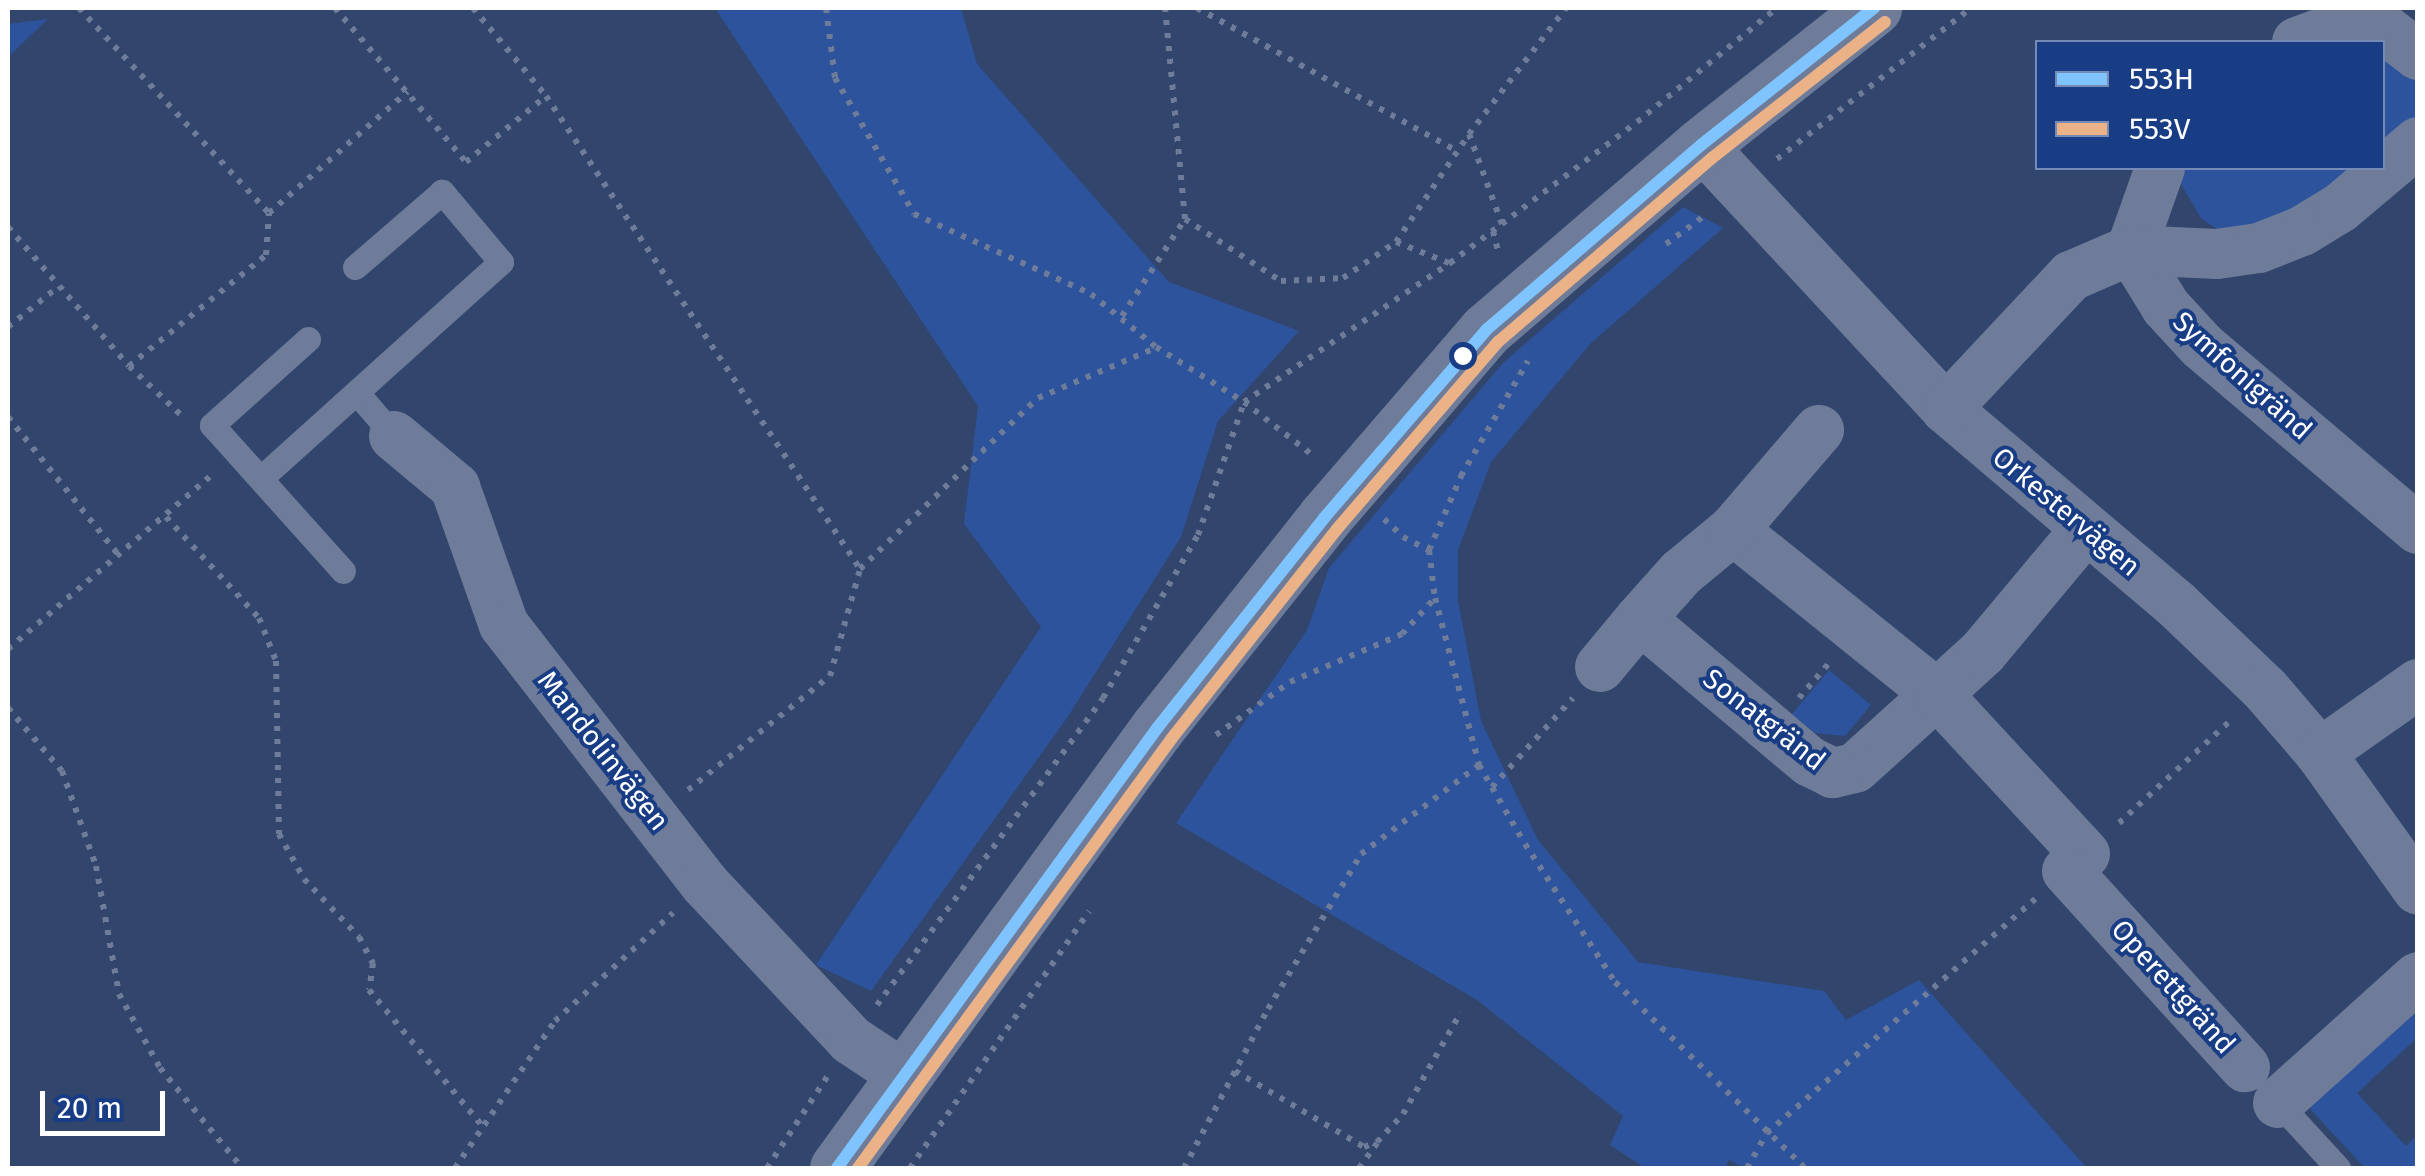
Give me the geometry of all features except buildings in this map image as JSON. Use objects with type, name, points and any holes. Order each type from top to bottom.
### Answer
[{"type":"street","points":[[837,1168],[902,1074],[1342,481],[1486,330],[1701,145],[1874,8]]},
{"type":"street","points":[[2302,40],[2368,12],[2418,55]]},
{"type":"street","points":[[2385,170],[2418,142]]},
{"type":"street","name":"Orkestervägen","points":[[1701,145],[1946,409],[2177,605],[2266,689],[2320,753],[2418,890]]},
{"type":"street","points":[[2131,250],[2159,170]]},
{"type":"street","points":[[1946,409],[2071,276],[2131,250],[2217,254],[2259,248],[2302,231],[2340,208],[2385,170]]},
{"type":"street","name":"Symfonigränd","points":[[2131,250],[2166,306],[2202,346],[2418,529]]},
{"type":"street","points":[[1600,667],[1681,573],[1733,530],[1819,430]]},
{"type":"street","name":"Mandolinvägen","points":[[394,436],[455,487],[504,625],[705,884],[852,1040],[902,1074]]},
{"type":"street","points":[[1733,530],[1937,694],[2076,862]]},
{"type":"street","name":"Sonatgränd","points":[[1640,619],[1772,732],[1810,762],[1834,773],[1855,768],[1982,652],[2085,530]]},
{"type":"street","points":[[2320,753],[2418,684]]},
{"type":"street","name":"Operettgränd","points":[[2076,862],[2246,1067]]},
{"type":"street","points":[[2278,1103],[2418,977]]},
{"type":"lane","points":[[261,478],[501,262],[442,192],[355,267]]},
{"type":"lane","points":[[308,339],[212,425],[344,571]]},
{"type":"lane","name":"Mandolinvägen","points":[[358,393],[394,436]]},
{"type":"lane","name":"Operettgränd","points":[[2246,1067],[2338,1168]]},
{"type":"path","points":[[78,8],[269,213]]},
{"type":"path","points":[[335,8],[466,162]]},
{"type":"path","points":[[473,8],[546,96],[860,568]]},
{"type":"path","points":[[826,8],[835,78],[914,214],[1092,294],[1156,348],[1244,402],[1342,481]]},
{"type":"path","points":[[1122,316],[1185,219],[1165,8]]},
{"type":"path","points":[[1196,8],[1457,151]]},
{"type":"path","points":[[1185,219],[1281,281],[1343,278],[1396,242],[1469,134],[1566,8]]},
{"type":"path","points":[[767,1168],[852,1040],[1103,698],[1198,535],[1244,402],[1450,263],[1776,8]]},
{"type":"path","points":[[1650,256],[1971,8]]},
{"type":"path","points":[[129,366],[266,255],[269,213],[407,92]]},
{"type":"path","points":[[442,192],[466,162],[546,96]]},
{"type":"path","points":[[1469,134],[1502,224]]},
{"type":"path","points":[[8,227],[129,366],[185,418],[212,425]]},
{"type":"path","points":[[1493,230],[1499,256]]},
{"type":"path","points":[[1396,242],[1450,263]]},
{"type":"path","points":[[8,327],[58,286]]},
{"type":"path","points":[[656,816],[830,676],[860,568],[1038,398],[1156,348]]},
{"type":"path","points":[[1533,353],[1461,476],[1429,550],[1435,598],[1478,766],[1616,982],[1805,1168]]},
{"type":"path","points":[[8,417],[117,553]]},
{"type":"path","points":[[8,649],[238,452]]},
{"type":"path","points":[[1378,514],[1404,537],[1429,550]]},
{"type":"path","points":[[166,516],[259,618],[276,661],[279,834],[304,879],[359,936],[373,963],[369,990],[484,1128]]},
{"type":"path","points":[[1207,742],[1290,682],[1402,634],[1435,598]]},
{"type":"path","points":[[1772,732],[1856,630]]},
{"type":"path","points":[[1492,787],[1600,667]]},
{"type":"path","points":[[1748,1168],[1767,1133],[2266,689]]},
{"type":"path","points":[[8,708],[62,770],[96,866],[118,994],[160,1068],[242,1168]]},
{"type":"path","points":[[1184,1168],[1235,1071],[1362,854],[1478,766]]},
{"type":"path","points":[[455,1168],[555,1021],[705,884]]},
{"type":"path","points":[[910,1168],[1097,900]]},
{"type":"path","points":[[1359,1168],[1402,1114],[1461,1012]]},
{"type":"path","points":[[1235,1071],[1364,1147],[1377,1142]]},
{"type":"shaded area","points":[[715,8],[961,8],[977,64],[1169,282],[1299,331],[1218,421],[1181,537],[1067,718],[871,991],[816,965],[1041,627],[964,524],[978,406]]},
{"type":"shaded area","points":[[48,19],[8,57],[8,24]]},
{"type":"shaded area","points":[[2385,46],[2393,48],[2418,79],[2417,123],[2385,150]]},
{"type":"shaded area","points":[[2177,170],[2362,170],[2334,193],[2225,235],[2201,218],[2178,179]]},
{"type":"shaded area","points":[[1683,207],[1723,228],[1591,343],[1491,462],[1458,550],[1458,601],[1481,721],[1538,840],[1638,962],[1824,991],[1846,1020],[1919,980],[2087,1168],[1744,1168],[1729,1160],[1725,1168],[1645,1168],[1610,1145],[1623,1116],[1477,1000],[1176,823],[1307,630],[1329,568],[1503,363]]},
{"type":"shaded area","points":[[1829,670],[1871,705],[1845,736],[1815,733],[1792,714]]},
{"type":"shaded area","points":[[2417,990],[2417,1038],[2357,1093],[2406,1146],[2417,1136],[2417,1168],[2365,1168],[2311,1110],[2311,1087]]},
{"type":"transit line","name":"553H","points":[[837,1168],[1158,727],[1324,518],[1486,330],[1701,145],[1874,8]]},
{"type":"transit line","name":"553V","points":[[858,1168],[1172,738],[1337,529],[1498,342],[1712,158],[1885,22]]}]
